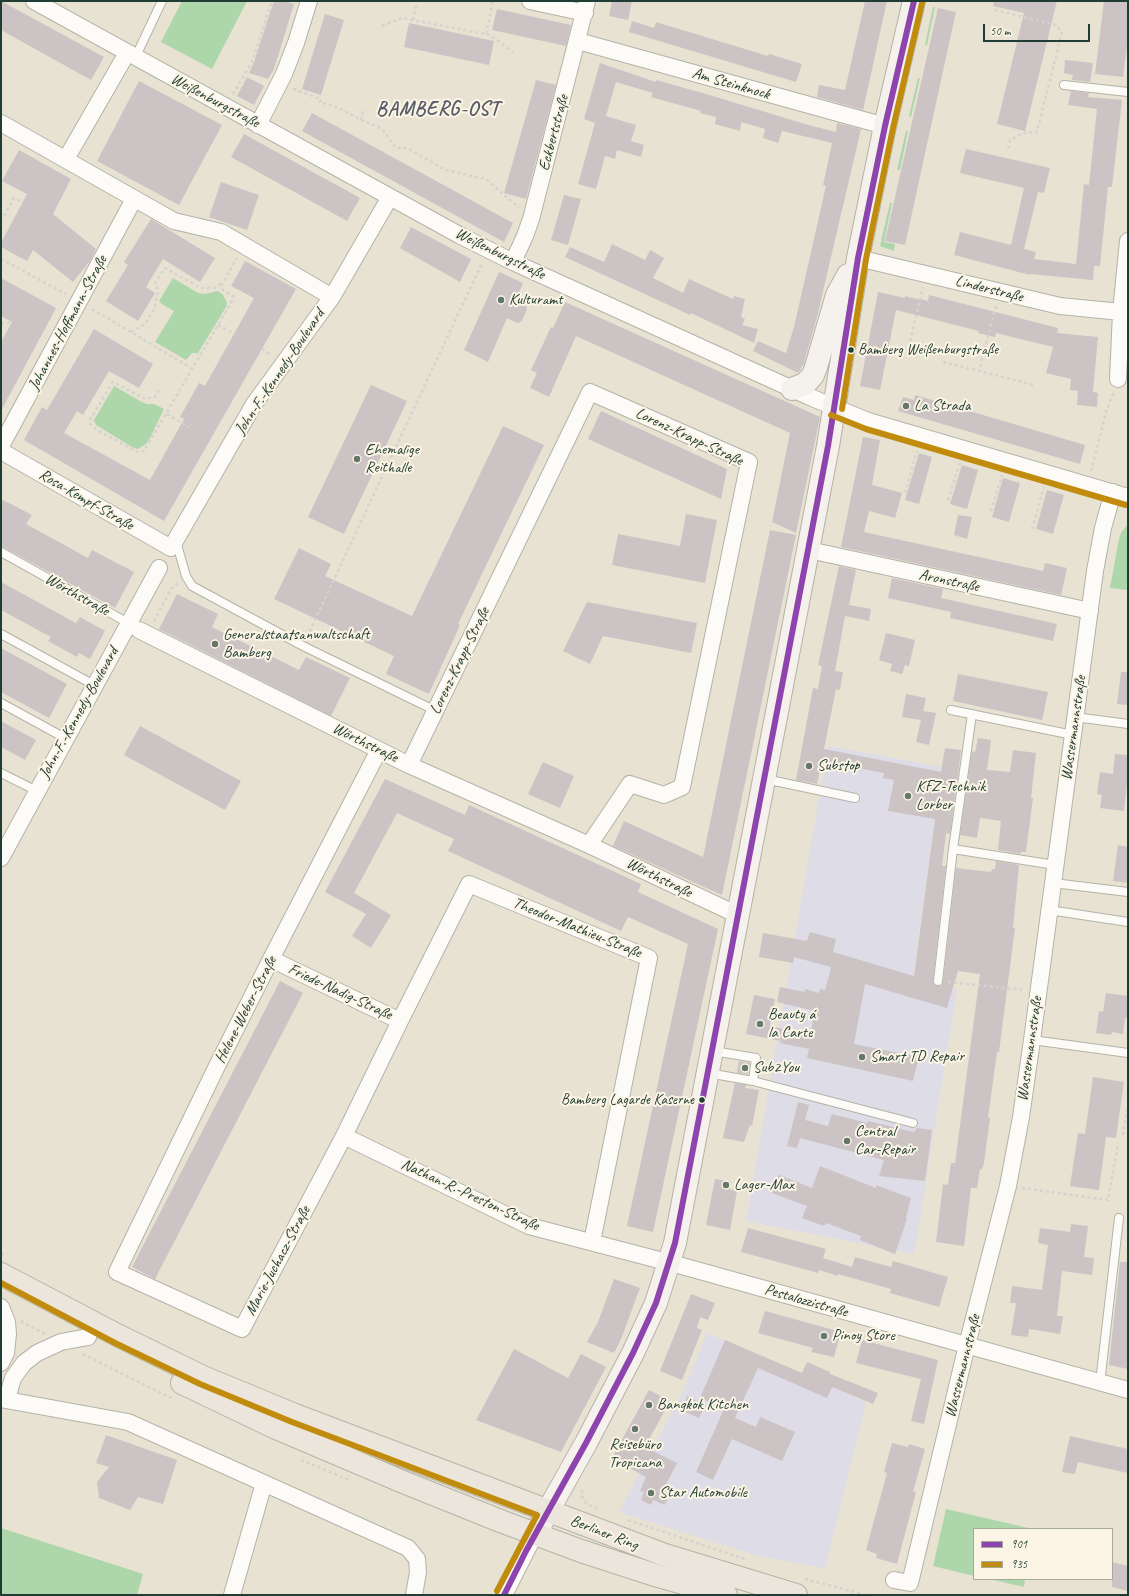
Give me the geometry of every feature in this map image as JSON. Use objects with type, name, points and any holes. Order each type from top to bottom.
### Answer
[{"type":"main road","name":"Berliner Ring","points":[[4,1266],[118,1336],[203,1377],[294,1415],[665,1556],[797,1586]]},
{"type":"main road","name":"Berliner Ring","points":[[1,1290],[88,1337],[276,1428],[403,1482],[580,1551],[658,1576],[726,1595]]},
{"type":"street","name":"Weißenburgstraße","points":[[34,1],[488,250],[792,389],[834,408],[868,421],[1128,496]]},
{"type":"street","points":[[258,125],[279,85],[296,43],[309,1]]},
{"type":"street","points":[[530,1],[586,7]]},
{"type":"street","points":[[504,1595],[535,1534],[586,1443],[633,1353],[656,1303],[675,1243],[808,550],[834,408],[858,258],[885,126],[914,1]]},
{"type":"street","name":"Eckbertstraße","points":[[513,262],[526,236],[531,219],[586,7]]},
{"type":"street","name":"Am Steinknock","points":[[578,41],[885,126]]},
{"type":"street","points":[[66,159],[131,55]]},
{"type":"street","points":[[1,123],[174,221],[221,232],[332,297]]},
{"type":"street","name":"John-F.-Kennedy-Boulevard","points":[[173,544],[254,404],[332,297],[390,197]]},
{"type":"street","name":"Johannes-Hoffmann-Straße","points":[[1,446],[134,199]]},
{"type":"street","points":[[1123,380],[1121,312],[1125,293],[1128,250]]},
{"type":"street","points":[[792,389],[805,384],[813,375],[837,295],[858,258]]},
{"type":"street","name":"Linderstraße","points":[[858,258],[1060,306],[1121,312]]},
{"type":"street","name":"Lorenz-Krapp-Straße","points":[[409,765],[590,392],[749,462],[682,787],[664,795],[630,784],[590,845]]},
{"type":"street","name":"Rosa-Kempf-Straße","points":[[1,451],[173,544]]},
{"type":"street","name":"Wassermannstraße","points":[[894,1580],[910,1583],[967,1345],[1008,1186],[1021,1117],[1032,1040],[1052,883],[1090,612],[1103,528],[1113,492]]},
{"type":"street","name":"Aronstraße","points":[[808,550],[1090,612]]},
{"type":"street","name":"John-F.-Kennedy-Boulevard","points":[[1,858],[5,841],[37,791],[94,685],[138,629],[159,568]]},
{"type":"street","name":"Wörthstraße","points":[[138,629],[409,765],[590,845],[738,915]]},
{"type":"street","name":"Helene-Weber-Straße","points":[[117,1272],[217,1066],[378,750]]},
{"type":"street","name":"Theodor-Mathieu-Straße","points":[[400,1021],[469,884],[648,958],[592,1242]]},
{"type":"street","name":"Friede-Nadig-Straße","points":[[271,959],[400,1021],[344,1136]]},
{"type":"street","name":"Marie-Juchacz-Straße","points":[[117,1272],[242,1329],[344,1136]]},
{"type":"street","name":"Nathan-R.-Preston-Straße","points":[[344,1136],[529,1226],[669,1263]]},
{"type":"street","name":"Pestalozzistraße","points":[[669,1263],[1128,1390]]},
{"type":"street","points":[[1,1307],[7,1322],[8,1334],[6,1353],[1,1363]]},
{"type":"street","points":[[88,1337],[61,1342],[37,1353],[24,1363],[13,1378],[4,1399],[128,1422],[408,1548],[417,1559],[418,1572],[414,1595]]},
{"type":"street","points":[[232,1595],[264,1483]]},
{"type":"lane","points":[[131,55],[162,1]]},
{"type":"lane","points":[[1064,84],[1128,92]]},
{"type":"lane","points":[[173,544],[186,576],[192,586],[303,646],[436,711]]},
{"type":"lane","name":"Wörthstraße","points":[[1,552],[138,629]]},
{"type":"lane","points":[[1,634],[94,685]]},
{"type":"lane","points":[[1,703],[65,738]]},
{"type":"lane","points":[[951,710],[1073,735]]},
{"type":"lane","points":[[938,981],[953,850],[972,714]]},
{"type":"lane","points":[[1075,717],[1128,724]]},
{"type":"lane","points":[[1,773],[37,791]]},
{"type":"lane","points":[[764,779],[855,798]]},
{"type":"lane","points":[[953,850],[1055,865]]},
{"type":"lane","points":[[1052,883],[1128,892]]},
{"type":"lane","points":[[1049,910],[1128,922]]},
{"type":"lane","points":[[1032,1040],[1128,1054]]},
{"type":"lane","points":[[712,1051],[756,1058],[753,1081]]},
{"type":"lane","points":[[708,1074],[753,1081],[913,1123]]},
{"type":"lane","points":[[1100,1383],[1119,1218]]},
{"type":"path","points":[[226,107],[253,60],[272,1]]},
{"type":"path","points":[[413,20],[417,1]]},
{"type":"path","points":[[486,34],[493,1]]},
{"type":"path","points":[[995,10],[1056,24],[1062,32],[1037,131],[1032,134],[1028,132],[1020,134],[1010,140],[1008,150]]},
{"type":"path","points":[[382,26],[402,18],[486,34],[490,35],[513,52]]},
{"type":"path","points":[[279,85],[321,99],[320,102],[339,108],[361,120],[381,128],[396,148],[407,148],[446,170],[486,179],[531,219]]},
{"type":"path","points":[[361,120],[363,111]]},
{"type":"path","points":[[1,221],[14,198],[23,202]]},
{"type":"path","points":[[131,332],[145,324],[154,310],[158,291],[155,283],[165,268],[201,288],[214,288],[223,282],[245,246]]},
{"type":"path","points":[[303,646],[488,250]]},
{"type":"path","points":[[1,259],[79,301],[193,369]]},
{"type":"path","points":[[910,341],[926,274]]},
{"type":"path","points":[[159,390],[155,396],[145,399],[113,382],[90,424],[97,430],[138,452],[144,451],[149,445],[232,301],[233,296],[223,290],[223,282]]},
{"type":"path","points":[[979,371],[999,292]]},
{"type":"path","points":[[1,324],[12,322]]},
{"type":"path","points":[[218,324],[235,334]]},
{"type":"path","points":[[943,362],[1034,385]]},
{"type":"path","points":[[1088,485],[1106,412],[1123,380]]},
{"type":"path","points":[[167,414],[189,427]]},
{"type":"path","points":[[905,493],[922,436]]},
{"type":"path","points":[[948,500],[965,449]]},
{"type":"path","points":[[991,511],[1006,461]]},
{"type":"path","points":[[1032,529],[1048,474]]},
{"type":"path","points":[[138,629],[171,589],[186,576]]},
{"type":"path","points":[[938,981],[1038,991]]},
{"type":"path","points":[[1123,1135],[1128,1104]]},
{"type":"path","points":[[1008,1186],[1108,1200],[1118,1143]]},
{"type":"path","points":[[1,1253],[4,1266]]},
{"type":"path","points":[[582,1484],[582,1497],[587,1504],[603,1511]]},
{"type":"path","points":[[582,1506],[587,1504]]},
{"type":"path","points":[[621,1518],[746,1560]]},
{"type":"path","points":[[797,1586],[866,1595]]},
{"type":"shaded area","points":[[828,746],[942,767],[913,976],[957,990],[914,1254],[746,1221]]},
{"type":"shaded area","points":[[707,1333],[866,1402],[825,1568],[758,1556],[619,1512],[683,1392]]},
{"type":"green space","points":[[182,1],[247,1],[212,69],[161,42]]},
{"type":"green space","points":[[933,7],[935,7],[927,45],[925,45]]},
{"type":"green space","points":[[918,78],[920,78],[911,117],[909,116]]},
{"type":"green space","points":[[906,131],[908,131],[900,170],[897,170]]},
{"type":"green space","points":[[890,203],[892,203],[884,242],[895,244],[894,251],[880,246]]},
{"type":"green space","points":[[173,278],[198,293],[205,294],[218,291],[223,295],[227,303],[198,353],[192,353],[186,360],[155,342],[174,311],[159,301]]},
{"type":"green space","points":[[114,386],[140,401],[147,404],[154,404],[164,409],[150,438],[146,444],[138,449],[132,447],[95,423],[94,420]]},
{"type":"green space","points":[[1128,524],[1128,590],[1110,588],[1119,539],[1121,533]]},
{"type":"green space","points":[[946,1509],[1029,1528],[973,1528],[973,1576],[933,1566]]},
{"type":"green space","points":[[1,1528],[143,1574],[137,1595],[1,1595]]},
{"type":"green space","points":[[993,1580],[1025,1580],[1024,1587]]},
{"type":"building","points":[[1,1],[104,57],[91,80],[1,30]]},
{"type":"building","points":[[274,1],[283,1],[294,4],[274,69],[268,79],[249,73]]},
{"type":"building","points":[[612,1],[632,1],[628,20],[609,16]]},
{"type":"building","points":[[865,1],[887,1],[863,110],[817,97],[819,85],[845,90]]},
{"type":"building","points":[[994,1],[1057,1],[1025,131],[997,124],[1024,13],[993,6]]},
{"type":"building","points":[[1104,1],[1128,1],[1128,39],[1123,77],[1095,74]]},
{"type":"building","points":[[938,8],[956,12],[905,245],[885,241]]},
{"type":"building","points":[[497,9],[571,25],[566,46],[492,30]]},
{"type":"building","points":[[325,14],[344,20],[321,95],[302,89]]},
{"type":"building","points":[[632,21],[654,28],[656,22],[768,56],[769,54],[802,64],[796,82],[629,32]]},
{"type":"building","points":[[409,23],[494,41],[489,65],[404,47]]},
{"type":"building","points":[[1065,60],[1093,63],[1090,82],[1072,80],[1073,75],[1064,73]]},
{"type":"building","points":[[600,63],[656,82],[656,80],[836,132],[837,123],[861,129],[817,317],[804,363],[798,373],[753,351],[758,341],[786,353],[794,327],[826,186],[823,185],[832,143],[782,131],[778,143],[763,138],[765,129],[741,122],[740,131],[715,124],[716,117],[700,113],[701,111],[651,97],[653,93],[616,82],[606,116],[636,125],[631,141],[644,145],[641,157],[617,150],[615,159],[605,156],[596,189],[578,184],[595,123],[584,119]]},
{"type":"building","points":[[247,77],[264,86],[254,105],[237,96]]},
{"type":"building","points":[[536,80],[556,85],[526,199],[504,193]]},
{"type":"building","points":[[139,81],[222,125],[179,205],[97,161]]},
{"type":"building","points":[[1071,91],[1089,93],[1088,97],[1122,100],[1112,187],[1108,187],[1100,266],[1094,266],[1093,280],[1030,275],[954,255],[960,232],[1011,245],[1024,188],[960,173],[966,149],[1050,168],[1044,193],[1038,192],[1024,249],[1036,252],[1034,259],[1076,264],[1084,184],[1089,185],[1097,109],[1068,105]]},
{"type":"building","points":[[312,113],[513,223],[504,242],[302,131]]},
{"type":"building","points":[[244,134],[360,198],[347,221],[231,157]]},
{"type":"building","points":[[19,150],[71,179],[53,214],[96,249],[90,261],[73,282],[33,250],[27,261],[1,247],[1,243],[27,194],[2,181]]},
{"type":"building","points":[[221,182],[259,195],[247,230],[209,217]]},
{"type":"building","points":[[564,195],[581,199],[568,245],[551,240]]},
{"type":"building","points":[[151,219],[215,258],[200,282],[163,259],[146,287],[155,293],[138,321],[106,301],[128,265],[124,262]]},
{"type":"building","points":[[411,227],[471,259],[460,282],[400,248]]},
{"type":"building","points":[[612,244],[645,260],[650,250],[664,258],[653,278],[683,293],[689,279],[733,299],[734,296],[745,299],[741,317],[745,319],[742,325],[758,329],[754,343],[691,313],[690,315],[565,257],[570,247],[604,262]]},
{"type":"building","points":[[245,261],[296,289],[164,521],[24,440],[42,407],[47,410],[94,329],[153,364],[139,388],[109,371],[83,415],[77,411],[64,433],[150,480],[184,419],[180,417],[199,383],[205,386],[254,298],[231,286]]},
{"type":"building","points":[[499,272],[523,283],[516,300],[526,304],[527,309],[522,321],[517,323],[507,318],[488,362],[464,350]]},
{"type":"building","points":[[1,278],[56,308],[1,411],[1,342],[12,322],[1,316]]},
{"type":"building","points":[[878,292],[928,301],[929,295],[1058,328],[1057,333],[1098,337],[1093,392],[1098,393],[1097,407],[1077,405],[1078,391],[1070,390],[1071,379],[1046,373],[1053,347],[996,333],[995,337],[978,333],[979,331],[896,310],[880,390],[860,386]]},
{"type":"building","points":[[565,302],[820,417],[796,533],[772,522],[790,433],[576,336],[549,397],[530,388],[537,373],[531,370],[551,327],[553,328]]},
{"type":"building","name":"Ehemalige Reithalle","points":[[371,385],[407,401],[344,534],[308,517]]},
{"type":"building","points":[[915,395],[1085,445],[1080,464],[898,411],[903,397],[914,400]]},
{"type":"building","points":[[601,411],[727,469],[721,499],[588,439]]},
{"type":"building","points":[[503,426],[544,445],[458,624],[460,625],[429,694],[386,674],[394,656],[274,599],[299,548],[331,564],[325,576],[412,616]]},
{"type":"building","points":[[863,437],[880,440],[872,485],[902,493],[895,518],[869,511],[864,532],[1043,571],[1045,563],[1067,568],[1061,595],[841,547]]},
{"type":"building","points":[[919,453],[932,457],[919,504],[905,500]]},
{"type":"building","points":[[962,465],[978,470],[967,509],[950,504]]},
{"type":"building","points":[[1003,478],[1020,483],[1009,522],[992,517]]},
{"type":"building","points":[[1047,490],[1064,495],[1053,534],[1036,529]]},
{"type":"building","points":[[1,499],[32,515],[26,524],[88,558],[92,550],[134,572],[115,608],[1,546]]},
{"type":"building","points":[[686,514],[717,520],[705,583],[612,565],[618,534],[680,546]]},
{"type":"building","points":[[958,515],[972,517],[967,539],[954,535]]},
{"type":"building","points":[[770,530],[796,535],[722,895],[613,846],[624,821],[703,857]]},
{"type":"building","points":[[839,566],[856,570],[849,605],[871,609],[869,621],[845,616],[835,671],[843,672],[840,690],[836,689],[824,749],[941,772],[945,748],[961,750],[950,834],[946,833],[942,866],[946,866],[933,980],[935,986],[941,986],[943,982],[956,868],[991,872],[992,869],[995,869],[996,861],[1019,865],[1013,928],[1015,928],[999,1052],[997,1052],[988,1118],[990,1118],[984,1163],[982,1169],[980,1169],[977,1188],[971,1188],[964,1246],[936,1242],[943,1184],[948,1185],[951,1163],[955,1163],[980,974],[958,971],[947,1008],[865,984],[854,1044],[919,1057],[913,1081],[807,1058],[809,1049],[780,1043],[781,1041],[746,1034],[754,995],[775,999],[770,1026],[810,1035],[815,1011],[777,1002],[780,987],[805,992],[805,989],[819,993],[820,989],[825,990],[831,967],[794,957],[793,963],[759,957],[763,933],[807,941],[810,932],[836,939],[833,952],[914,976],[935,819],[888,811],[894,780],[883,778],[884,773],[822,761],[817,784],[796,780],[813,688],[818,689],[822,666],[818,665]]},
{"type":"building","points":[[892,578],[943,589],[941,598],[1057,624],[1053,641],[950,618],[951,612],[888,598]]},
{"type":"building","points":[[1,582],[76,623],[80,617],[105,631],[90,659],[79,653],[77,657],[48,641],[51,637],[1,610]]},
{"type":"building","name":"Generalstaatsanwaltschaft Bamberg","points":[[177,594],[218,614],[212,627],[299,670],[306,657],[350,678],[331,716],[159,629]]},
{"type":"building","points":[[587,602],[697,623],[691,653],[603,636],[590,664],[563,651]]},
{"type":"building","points":[[886,633],[915,640],[909,666],[905,665],[902,674],[890,671],[892,664],[879,660]]},
{"type":"building","points":[[1,648],[67,684],[49,718],[1,692]]},
{"type":"building","points":[[1121,672],[1128,672],[1128,705],[1117,704]]},
{"type":"building","points":[[958,674],[1048,692],[1042,720],[953,701]]},
{"type":"building","points":[[906,694],[926,698],[921,720],[902,717]]},
{"type":"building","points":[[923,711],[936,713],[929,745],[916,742]]},
{"type":"building","points":[[1,721],[36,740],[25,760],[1,747]]},
{"type":"building","points":[[140,726],[241,781],[225,810],[124,755]]},
{"type":"building","points":[[978,738],[991,740],[987,770],[1010,772],[1013,750],[1036,753],[1031,798],[1033,798],[1026,852],[1021,852],[1020,854],[998,850],[1001,821],[980,818],[977,838],[960,835],[972,751],[975,752]]},
{"type":"building","points":[[1115,754],[1128,755],[1128,775],[1124,811],[1100,808],[1102,795],[1097,794],[1100,772],[1113,774]]},
{"type":"building","points":[[543,762],[574,776],[560,808],[528,794]]},
{"type":"building","points":[[385,779],[465,815],[469,805],[641,884],[638,892],[718,929],[653,1232],[627,1226],[688,944],[628,917],[621,931],[448,851],[454,839],[397,813],[354,893],[391,915],[371,948],[352,936],[366,914],[325,892]]},
{"type":"building","points":[[1118,845],[1128,847],[1128,883],[1113,881]]},
{"type":"building","points":[[280,981],[303,993],[155,1279],[132,1267]]},
{"type":"building","points":[[1106,993],[1128,996],[1128,1018],[1125,1018],[1123,1034],[1112,1032],[1111,1035],[1096,1033],[1099,1011],[1103,1012]]},
{"type":"building","points":[[739,1061],[750,1063],[748,1074],[737,1073]]},
{"type":"building","points":[[1093,1077],[1124,1082],[1116,1138],[1106,1137],[1099,1190],[1070,1186],[1078,1133],[1085,1134]]},
{"type":"building","points":[[735,1083],[746,1085],[745,1088],[759,1090],[752,1126],[750,1125],[744,1142],[723,1138]]},
{"type":"building","points":[[798,1102],[809,1105],[805,1120],[828,1126],[832,1114],[867,1123],[868,1121],[914,1132],[917,1128],[932,1130],[925,1181],[879,1176],[884,1160],[800,1138],[797,1148],[787,1146]]},
{"type":"building","points":[[820,1166],[876,1188],[876,1185],[911,1198],[907,1219],[895,1254],[860,1240],[861,1236],[826,1223],[824,1226],[802,1218],[807,1206],[772,1193],[779,1175],[812,1188]]},
{"type":"building","points":[[715,1179],[731,1182],[729,1189],[737,1191],[730,1230],[706,1225]]},
{"type":"building","points":[[1071,1224],[1088,1226],[1084,1257],[1094,1258],[1092,1275],[1062,1271],[1057,1316],[1063,1316],[1060,1334],[1029,1329],[1028,1337],[1011,1335],[1016,1303],[1010,1303],[1012,1286],[1042,1290],[1048,1245],[1038,1243],[1040,1228],[1070,1232]]},
{"type":"building","points":[[748,1228],[826,1249],[823,1258],[852,1267],[855,1257],[891,1267],[893,1261],[948,1277],[939,1307],[890,1293],[891,1289],[838,1274],[838,1276],[819,1270],[818,1273],[741,1252]]},
{"type":"building","points":[[1120,1262],[1128,1262],[1128,1369],[1109,1365]]},
{"type":"building","points":[[614,1279],[640,1288],[621,1339],[614,1353],[587,1342],[598,1322]]},
{"type":"building","points":[[691,1294],[715,1303],[708,1320],[700,1317],[697,1328],[702,1330],[682,1380],[660,1371]]},
{"type":"building","points":[[765,1311],[841,1332],[834,1357],[811,1352],[813,1348],[758,1333]]},
{"type":"building","points":[[725,1340],[802,1373],[807,1362],[830,1372],[830,1374],[878,1393],[873,1404],[832,1387],[827,1398],[758,1368],[735,1418],[756,1427],[760,1417],[795,1432],[782,1461],[732,1439],[713,1480],[696,1472],[724,1409],[700,1398]]},
{"type":"building","points":[[862,1340],[938,1360],[924,1424],[911,1421],[921,1379],[856,1363]]},
{"type":"building","points":[[514,1349],[568,1378],[581,1354],[606,1367],[561,1452],[476,1420]]},
{"type":"building","points":[[649,1390],[670,1401],[645,1447],[677,1463],[663,1490],[670,1493],[665,1505],[653,1500],[651,1505],[641,1500],[644,1492],[640,1491],[646,1477],[612,1458]]},
{"type":"building","points":[[687,1396],[706,1405],[699,1418],[681,1410]]},
{"type":"building","points":[[106,1435],[177,1460],[163,1504],[138,1497],[130,1510],[99,1498],[97,1482],[109,1467],[96,1463]]},
{"type":"building","points":[[1070,1436],[1128,1449],[1128,1473],[1078,1462],[1075,1474],[1062,1472]]},
{"type":"building","points":[[892,1443],[908,1447],[909,1444],[925,1449],[913,1492],[916,1492],[897,1564],[876,1558],[877,1554],[866,1550],[887,1473],[884,1472]]},
{"type":"building","points":[[1113,1562],[1128,1566],[1128,1591],[1112,1587]]},
{"type":"transit line","name":"901","points":[[504,1595],[526,1551],[586,1443],[633,1353],[656,1303],[675,1243],[828,446],[858,258],[885,126],[914,1]]},
{"type":"transit line","name":"935","points":[[842,409],[866,259],[893,128],[922,3]]},
{"type":"transit line","name":"935","points":[[831,415],[866,429],[1126,505]]},
{"type":"transit line","name":"935","points":[[1,1283],[115,1343],[200,1384],[292,1422],[537,1515],[497,1591]]},
{"type":"place","name":"Kulturamt","points":[[501,300]]},
{"type":"place","name":"Bamberg Weißenburgstraße","points":[[851,350]]},
{"type":"place","name":"La Strada","points":[[906,406]]},
{"type":"place","name":"Ehemalige Reithalle","points":[[357,459]]},
{"type":"place","name":"Generalstaatsanwaltschaft Bamberg","points":[[215,644]]},
{"type":"place","name":"Substop","points":[[809,766]]},
{"type":"place","name":"KFZ-Technik Lorber","points":[[908,796]]},
{"type":"place","name":"Beauty á la Carte","points":[[760,1024]]},
{"type":"place","name":"Smart TD Repair","points":[[862,1057]]},
{"type":"place","name":"Sub2You","points":[[745,1068]]},
{"type":"place","name":"Bamberg Lagarde Kaserne","points":[[702,1100]]},
{"type":"place","name":"Central Car-Repair","points":[[847,1141]]},
{"type":"place","name":"Lager-Max","points":[[726,1185]]},
{"type":"place","name":"Pinoy Store","points":[[824,1336]]},
{"type":"place","name":"Bangkok Kitchen","points":[[649,1405]]},
{"type":"place","name":"Reisebüro Tropicana","points":[[635,1429]]},
{"type":"place","name":"Star Automobile","points":[[651,1493]]},
{"type":"district","name":"BAMBERG-OST","points":[[438,110]]}]
